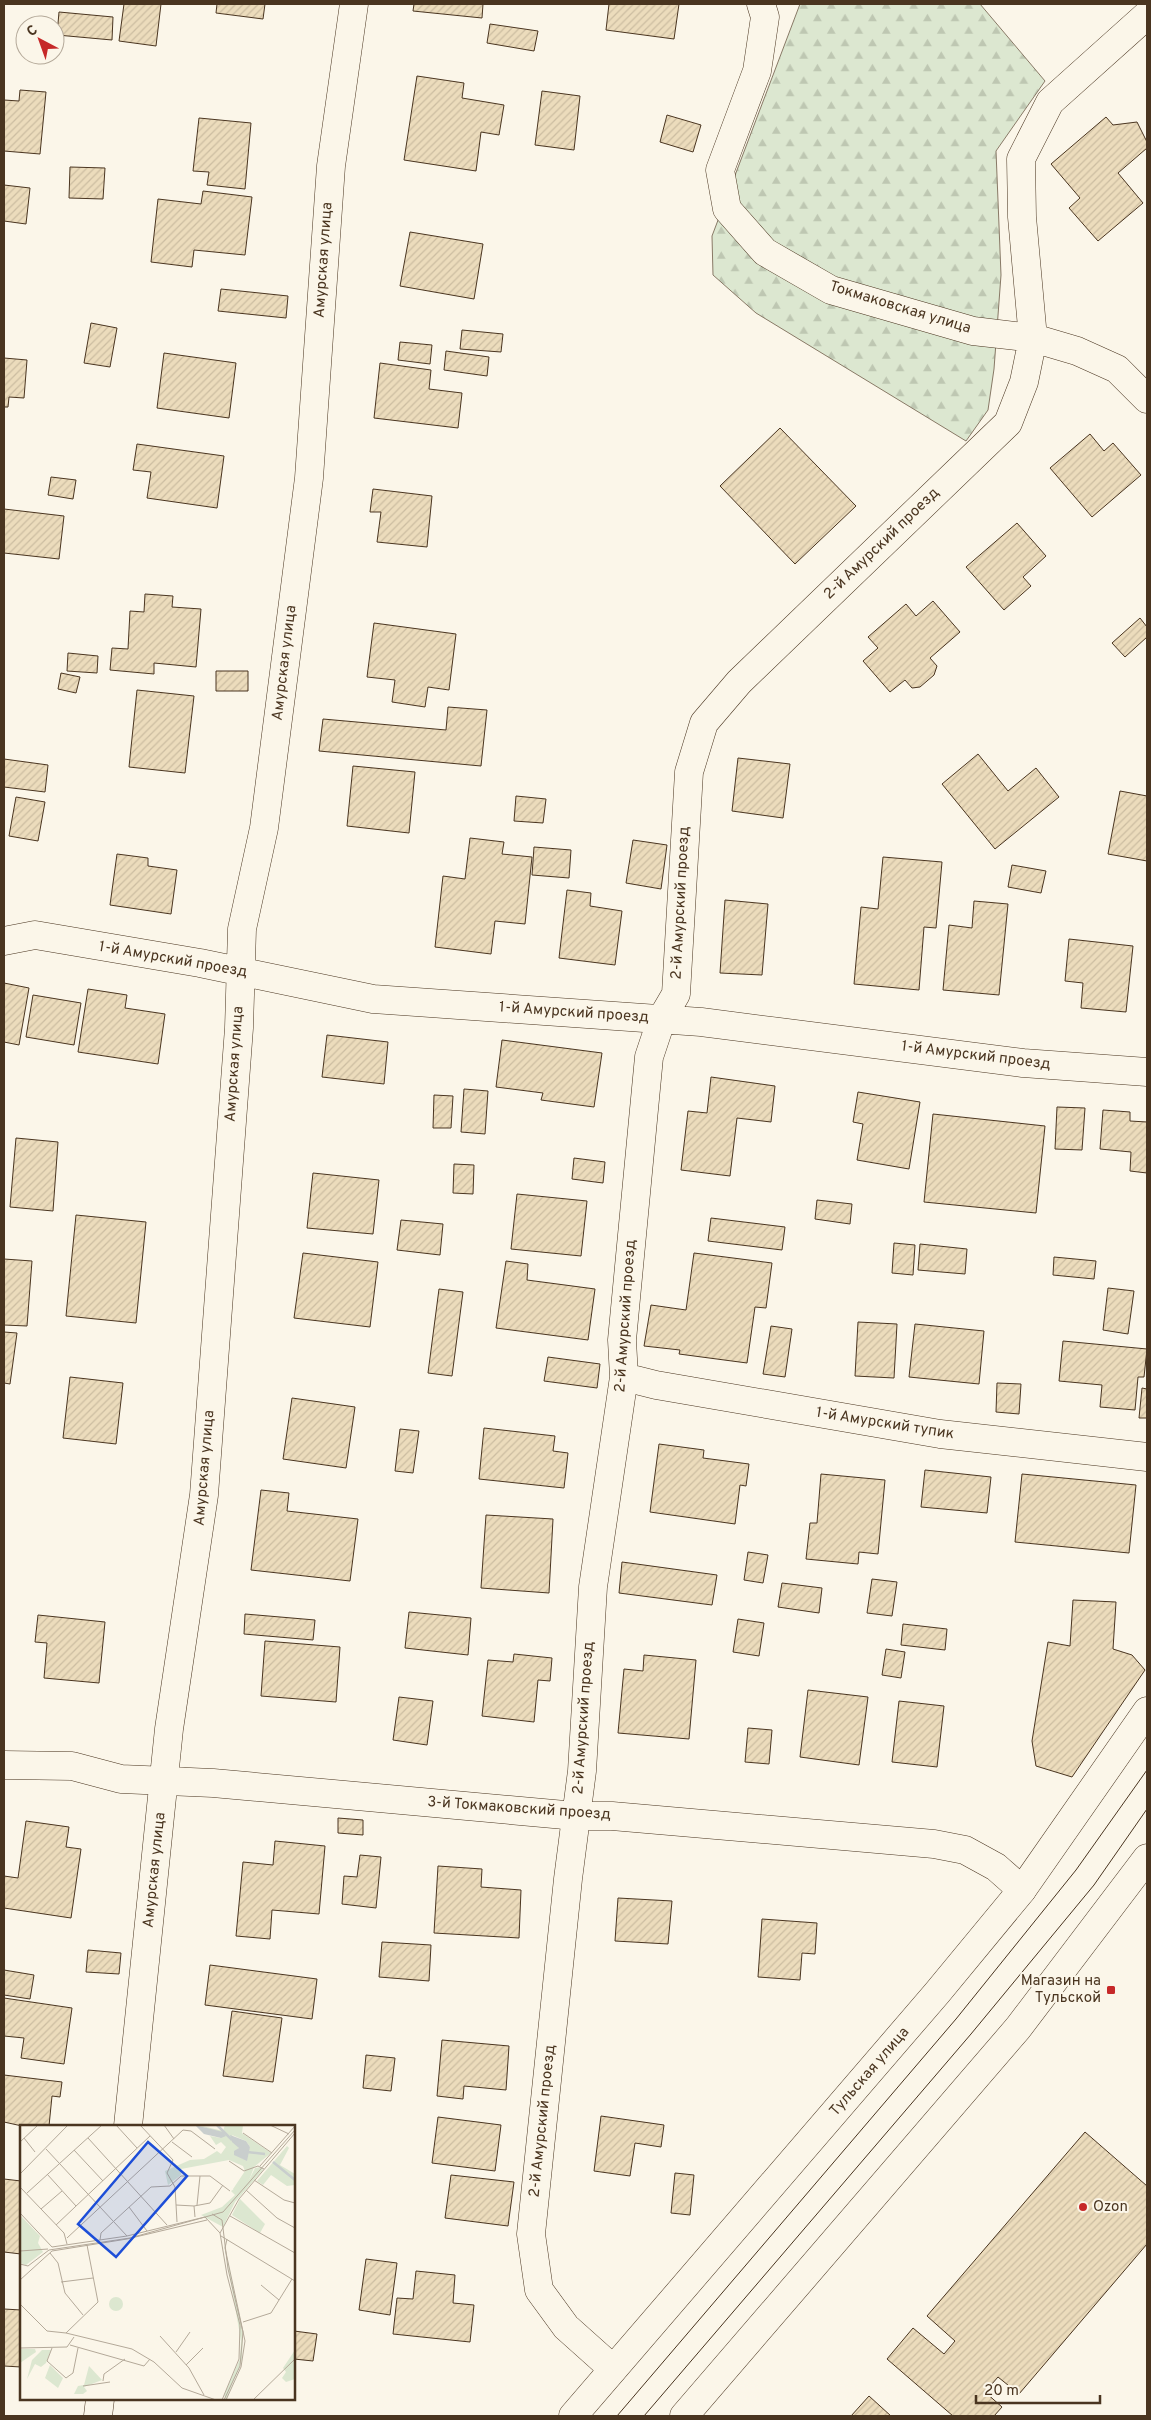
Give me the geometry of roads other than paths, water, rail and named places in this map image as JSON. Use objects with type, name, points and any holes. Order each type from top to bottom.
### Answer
[{"type":"street","name":"Амурская улица","points":[[128,2125],[169,1729],[204,1495],[238,1028],[242,928],[264,828],[310,478],[331,166],[354,4]]},
{"type":"street","name":"Токмаковская улица","points":[[761,4],[765,17],[757,71],[720,170],[727,209],[765,252],[831,290],[973,331],[1033,338],[1077,351],[1117,369],[1147,399]]},
{"type":"street","name":"2-й Амурский проезд","points":[[613,2369],[566,2327],[539,2290],[531,2234],[582,1771],[593,1587],[624,1377],[622,1340],[649,1057],[662,1018],[676,994],[689,772],[704,723],[739,682],[1008,423],[1024,382],[1033,338],[1022,217],[1021,159],[1050,102],[1147,15]]},
{"type":"street","name":"1-й Амурский проезд","points":[[4,941],[35,935],[200,963],[373,999],[662,1018],[1023,1063],[1147,1072]]},
{"type":"street","name":"1-й Амурский тупик","points":[[624,1377],[666,1387],[940,1434],[1147,1457]]},
{"type":"street","name":"Тульская улица","points":[[573,2416],[937,1993],[1022,1890],[1147,1712]]},
{"type":"street","name":"3-й Токмаковский проезд","points":[[4,1765],[72,1766],[121,1778],[165,1782],[213,1783],[576,1816],[612,1816],[934,1844],[964,1850],[996,1867],[1022,1890]]},
{"type":"street","points":[[684,2416],[1018,2028],[1147,1858]]},
{"type":"street","points":[[98,2416],[100,2400]]},
{"type":"tram line","points":[[617,2416],[956,2019],[1076,1870],[1147,1770]]},
{"type":"tram line","points":[[644,2416],[971,2034],[1094,1885],[1147,1809]]},
{"type":"place","name":"Магазин на Тульской","points":[[1111,1990]]},
{"type":"place","name":"Ozon","points":[[1083,2207]]}]
